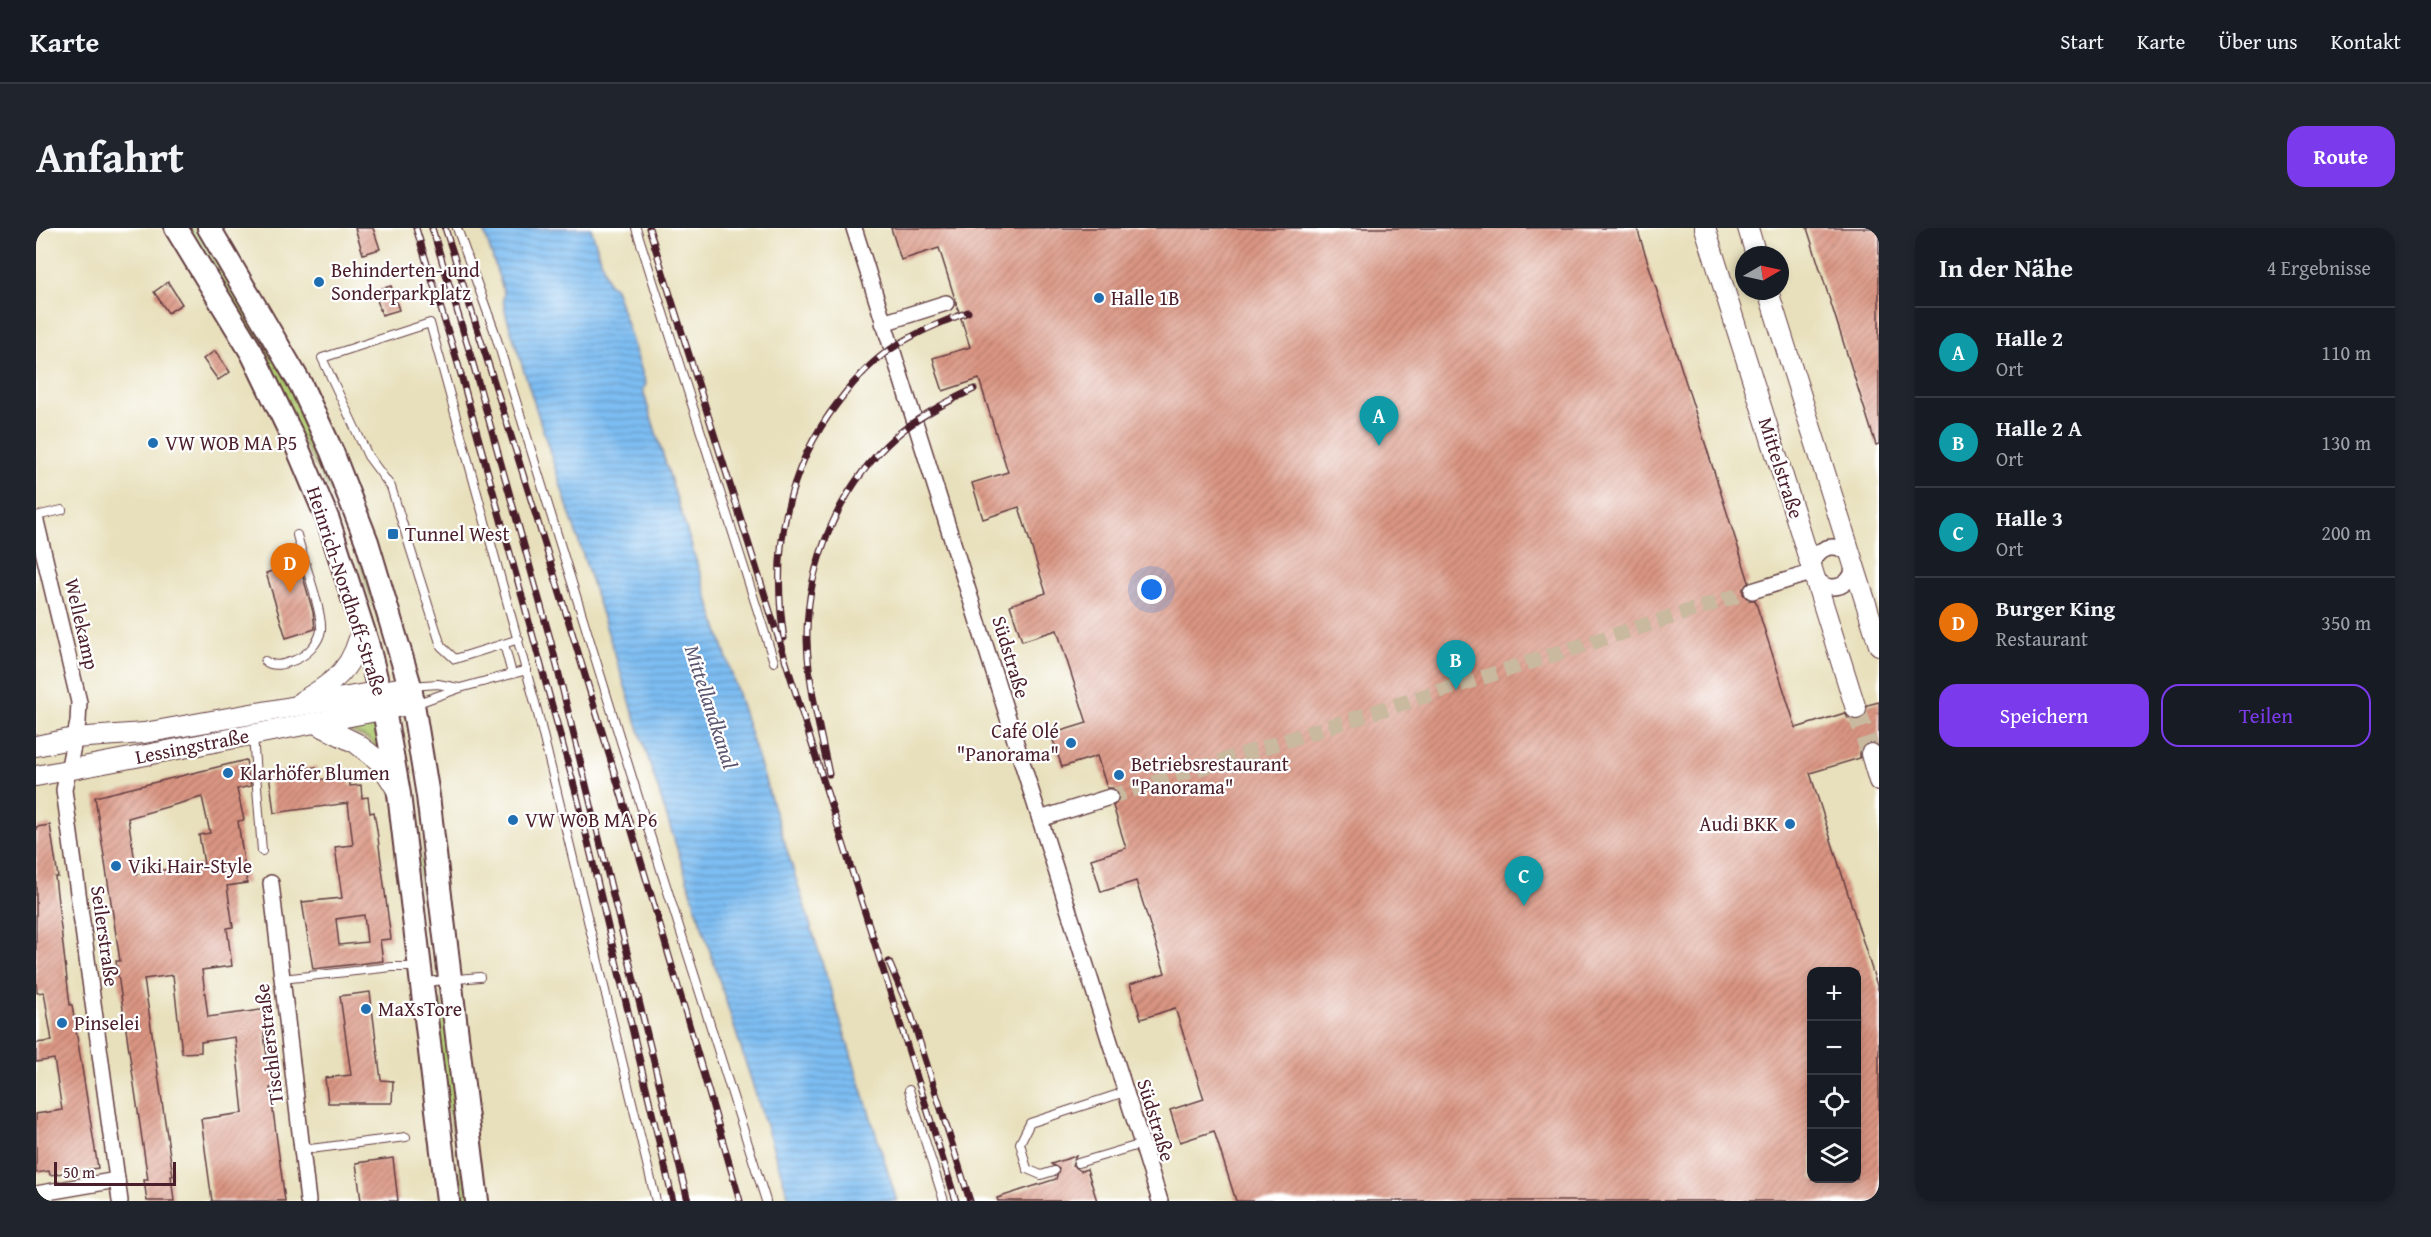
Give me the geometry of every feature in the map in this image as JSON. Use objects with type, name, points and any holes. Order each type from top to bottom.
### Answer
[{"type":"main road","name":"Heinrich-Nordhoff-Straße","points":[[176,228],[246,343],[295,442],[328,520],[362,626],[382,701],[399,794],[448,1201]]},
{"type":"main road","name":"Heinrich-Nordhoff-Straße","points":[[209,228],[302,385],[332,452],[368,542],[412,695],[424,767],[477,1201]]},
{"type":"street","name":"Südstraße","points":[[854,228],[1160,1201]]},
{"type":"street","name":"Mittelstraße","points":[[1705,228],[1856,709]]},
{"type":"street","points":[[1748,228],[1753,246]]},
{"type":"street","name":"Mittelstraße","points":[[1771,300],[1879,645]]},
{"type":"street","points":[[883,323],[946,303]]},
{"type":"street","name":"Wellekamp","points":[[36,521],[79,702],[74,738]]},
{"type":"street","points":[[1828,548],[1840,548],[1846,551],[1852,561],[1850,577],[1837,587],[1823,584],[1814,572],[1815,558],[1828,548]]},
{"type":"street","points":[[1752,591],[1814,572]]},
{"type":"street","name":"Lessingstraße","points":[[292,707],[326,687],[350,663],[362,626]]},
{"type":"street","name":"Lessingstraße","points":[[36,776],[315,723],[382,701],[412,695]]},
{"type":"street","name":"Lessingstraße","points":[[36,746],[74,738],[144,733],[292,707],[382,701]]},
{"type":"street","points":[[315,723],[356,743],[379,761],[399,794]]},
{"type":"street","points":[[69,770],[74,738]]},
{"type":"street","points":[[1871,754],[1879,780]]},
{"type":"street","name":"Seilerstraße","points":[[69,770],[64,790],[120,1201]]},
{"type":"street","points":[[1040,819],[1110,797]]},
{"type":"street","name":"Tischlerstraße","points":[[271,883],[308,1201]]},
{"type":"street","points":[[36,1194],[117,1180]]},
{"type":"lane","points":[[457,228],[464,254],[494,330],[636,791],[766,1201]]},
{"type":"lane","points":[[636,228],[774,662]]},
{"type":"lane","points":[[519,639],[455,659],[441,646],[391,487],[368,456],[322,358],[430,323],[519,639],[527,670],[656,1201]]},
{"type":"lane","points":[[36,516],[62,510]]},
{"type":"lane","points":[[265,661],[277,666],[293,661],[308,652],[319,638],[320,618],[297,535]]},
{"type":"lane","points":[[504,644],[512,674]]},
{"type":"lane","points":[[412,695],[460,688],[527,670]]},
{"type":"lane","points":[[412,695],[438,684],[460,688]]},
{"type":"lane","points":[[253,735],[262,851]]},
{"type":"lane","points":[[282,979],[392,967],[451,980],[480,976]]},
{"type":"lane","points":[[909,1090],[944,1201]]},
{"type":"lane","points":[[1054,1171],[1041,1175],[1027,1169],[1020,1143],[1030,1123],[1125,1092]]},
{"type":"lane","points":[[302,1150],[406,1137]]},
{"type":"lane","points":[[1078,1164],[1142,1144]]},
{"type":"green space","points":[[187,228],[200,228],[271,346],[332,476],[383,621],[379,623],[348,525]]},
{"type":"green space","points":[[377,719],[380,750],[368,739],[343,728],[342,725]]},
{"type":"green space","points":[[404,769],[409,769],[421,857],[435,917],[440,961],[435,962],[431,929],[420,883]]},
{"type":"green space","points":[[440,1000],[446,1014],[469,1201],[464,1201],[458,1149],[444,1094],[435,1014],[437,1001]]},
{"type":"water","name":"Mittellandkanal","points":[[483,228],[591,228],[608,282],[615,288],[646,384],[643,390],[648,407],[897,1201],[790,1201],[506,315],[504,293]]},
{"type":"building","points":[[355,228],[373,228],[380,249],[363,254]]},
{"type":"building","points":[[891,228],[1637,228],[1749,582],[1743,588],[1743,594],[1749,600],[1755,600],[1796,728],[1845,713],[1848,718],[1859,721],[1865,717],[1867,705],[1879,702],[1879,745],[1867,743],[1860,751],[1860,758],[1810,773],[1879,992],[1879,1201],[1236,1201],[1214,1131],[1180,1142],[1170,1110],[1204,1099],[1175,1008],[1141,1019],[1130,984],[1165,973],[1136,881],[1101,892],[1091,859],[1126,848],[1113,806],[1119,800],[1119,794],[1113,788],[1107,788],[1097,756],[1062,767],[1051,734],[1087,723],[1057,630],[1022,641],[1010,605],[1046,593],[1019,507],[983,519],[972,483],[1008,472],[979,379],[943,391],[937,373],[933,358],[970,347],[939,248],[901,260]]},
{"type":"building","points":[[1807,228],[1879,228],[1879,444],[1876,445]]},
{"type":"building","points":[[168,282],[182,304],[168,313],[154,292]]},
{"type":"building","points":[[391,286],[399,310],[382,315],[374,291]]},
{"type":"building","points":[[215,351],[230,372],[218,380],[203,359]]},
{"type":"building","points":[[299,563],[313,612],[315,629],[286,638],[266,573]]},
{"type":"building","points":[[246,760],[251,786],[237,789],[244,820],[238,821],[247,883],[227,886],[233,927],[227,928],[232,966],[202,970],[208,1017],[268,1009],[271,1033],[264,1034],[269,1073],[276,1073],[277,1087],[270,1088],[285,1201],[212,1201],[201,1119],[243,1113],[235,1037],[201,1042],[201,1052],[182,1053],[173,975],[144,979],[173,1176],[171,1176],[174,1201],[147,1201],[144,1180],[148,1180],[116,961],[120,961],[95,797]],"holes":[[[202,797],[210,833],[199,835],[204,864],[137,874],[128,818]]]},
{"type":"building","points":[[316,767],[317,780],[349,776],[350,786],[361,785],[362,798],[368,797],[370,813],[374,812],[391,939],[380,940],[383,961],[313,969],[302,902],[342,898],[335,847],[353,845],[348,803],[274,813],[269,773]],"holes":[[[364,915],[367,942],[339,945],[336,919]]]},
{"type":"building","points":[[50,825],[58,877],[55,877],[70,1005],[72,1005],[98,1168],[50,1175],[49,1171],[36,1173],[36,1114],[62,1110],[54,1059],[36,1062],[36,1043],[52,1041],[44,992],[37,993],[36,982],[36,827]]},
{"type":"building","points":[[370,992],[381,1080],[393,1081],[392,1103],[328,1103],[325,1078],[351,1075],[340,996]]},
{"type":"building","points":[[1076,1156],[1072,1165],[1081,1171],[1087,1169],[1097,1201],[998,1201],[997,1198],[1056,1179],[1059,1169],[1051,1164]]},
{"type":"building","points":[[393,1158],[398,1201],[361,1201],[356,1163]]},
{"type":"tunnel","points":[[1110,797],[1752,591]]},
{"type":"tunnel","points":[[1856,709],[1871,754]]},
{"type":"railway","points":[[416,228],[458,364],[578,800],[673,1201]]},
{"type":"railway","points":[[432,228],[472,360],[551,642],[688,1201]]},
{"type":"railway","points":[[445,228],[597,713],[740,1201]]},
{"type":"railway","points":[[649,228],[956,1201]]},
{"type":"railway","points":[[784,638],[780,606],[780,575],[781,544],[786,514],[794,484],[821,428],[851,386],[879,358],[912,337],[968,312]]},
{"type":"railway","points":[[829,774],[812,690],[807,639],[808,611],[813,583],[830,528],[858,478],[896,436],[933,410],[974,389]]},
{"type":"railway","points":[[889,962],[911,1014],[970,1201]]},
{"type":"place","name":"Behinderten- und Sonderparkplatz","points":[[319,282]]},
{"type":"place","name":"Halle 1B","points":[[1099,298]]},
{"type":"place","name":"VW WOB MA P5","points":[[153,443]]},
{"type":"place","name":"Halle 2","points":[[1379,446]]},
{"type":"place","name":"Tunnel West","points":[[393,534]]},
{"type":"place","name":"Burger King","points":[[290,593]]},
{"type":"place","name":"Halle 2 A","points":[[1456,690]]},
{"type":"place","name":"Café Olé \"Panorama\"","points":[[1071,743]]},
{"type":"place","name":"Klarhöfer Blumen","points":[[228,773]]},
{"type":"place","name":"Betriebsrestaurant \"Panorama\"","points":[[1119,775]]},
{"type":"place","name":"VW WOB MA P6","points":[[513,820]]},
{"type":"place","name":"Audi BKK","points":[[1790,824]]},
{"type":"place","name":"Viki Hair-Style","points":[[116,866]]},
{"type":"place","name":"Halle 3","points":[[1524,906]]},
{"type":"place","name":"MaXsTore","points":[[366,1009]]},
{"type":"place","name":"Pinselei","points":[[62,1023]]}]
